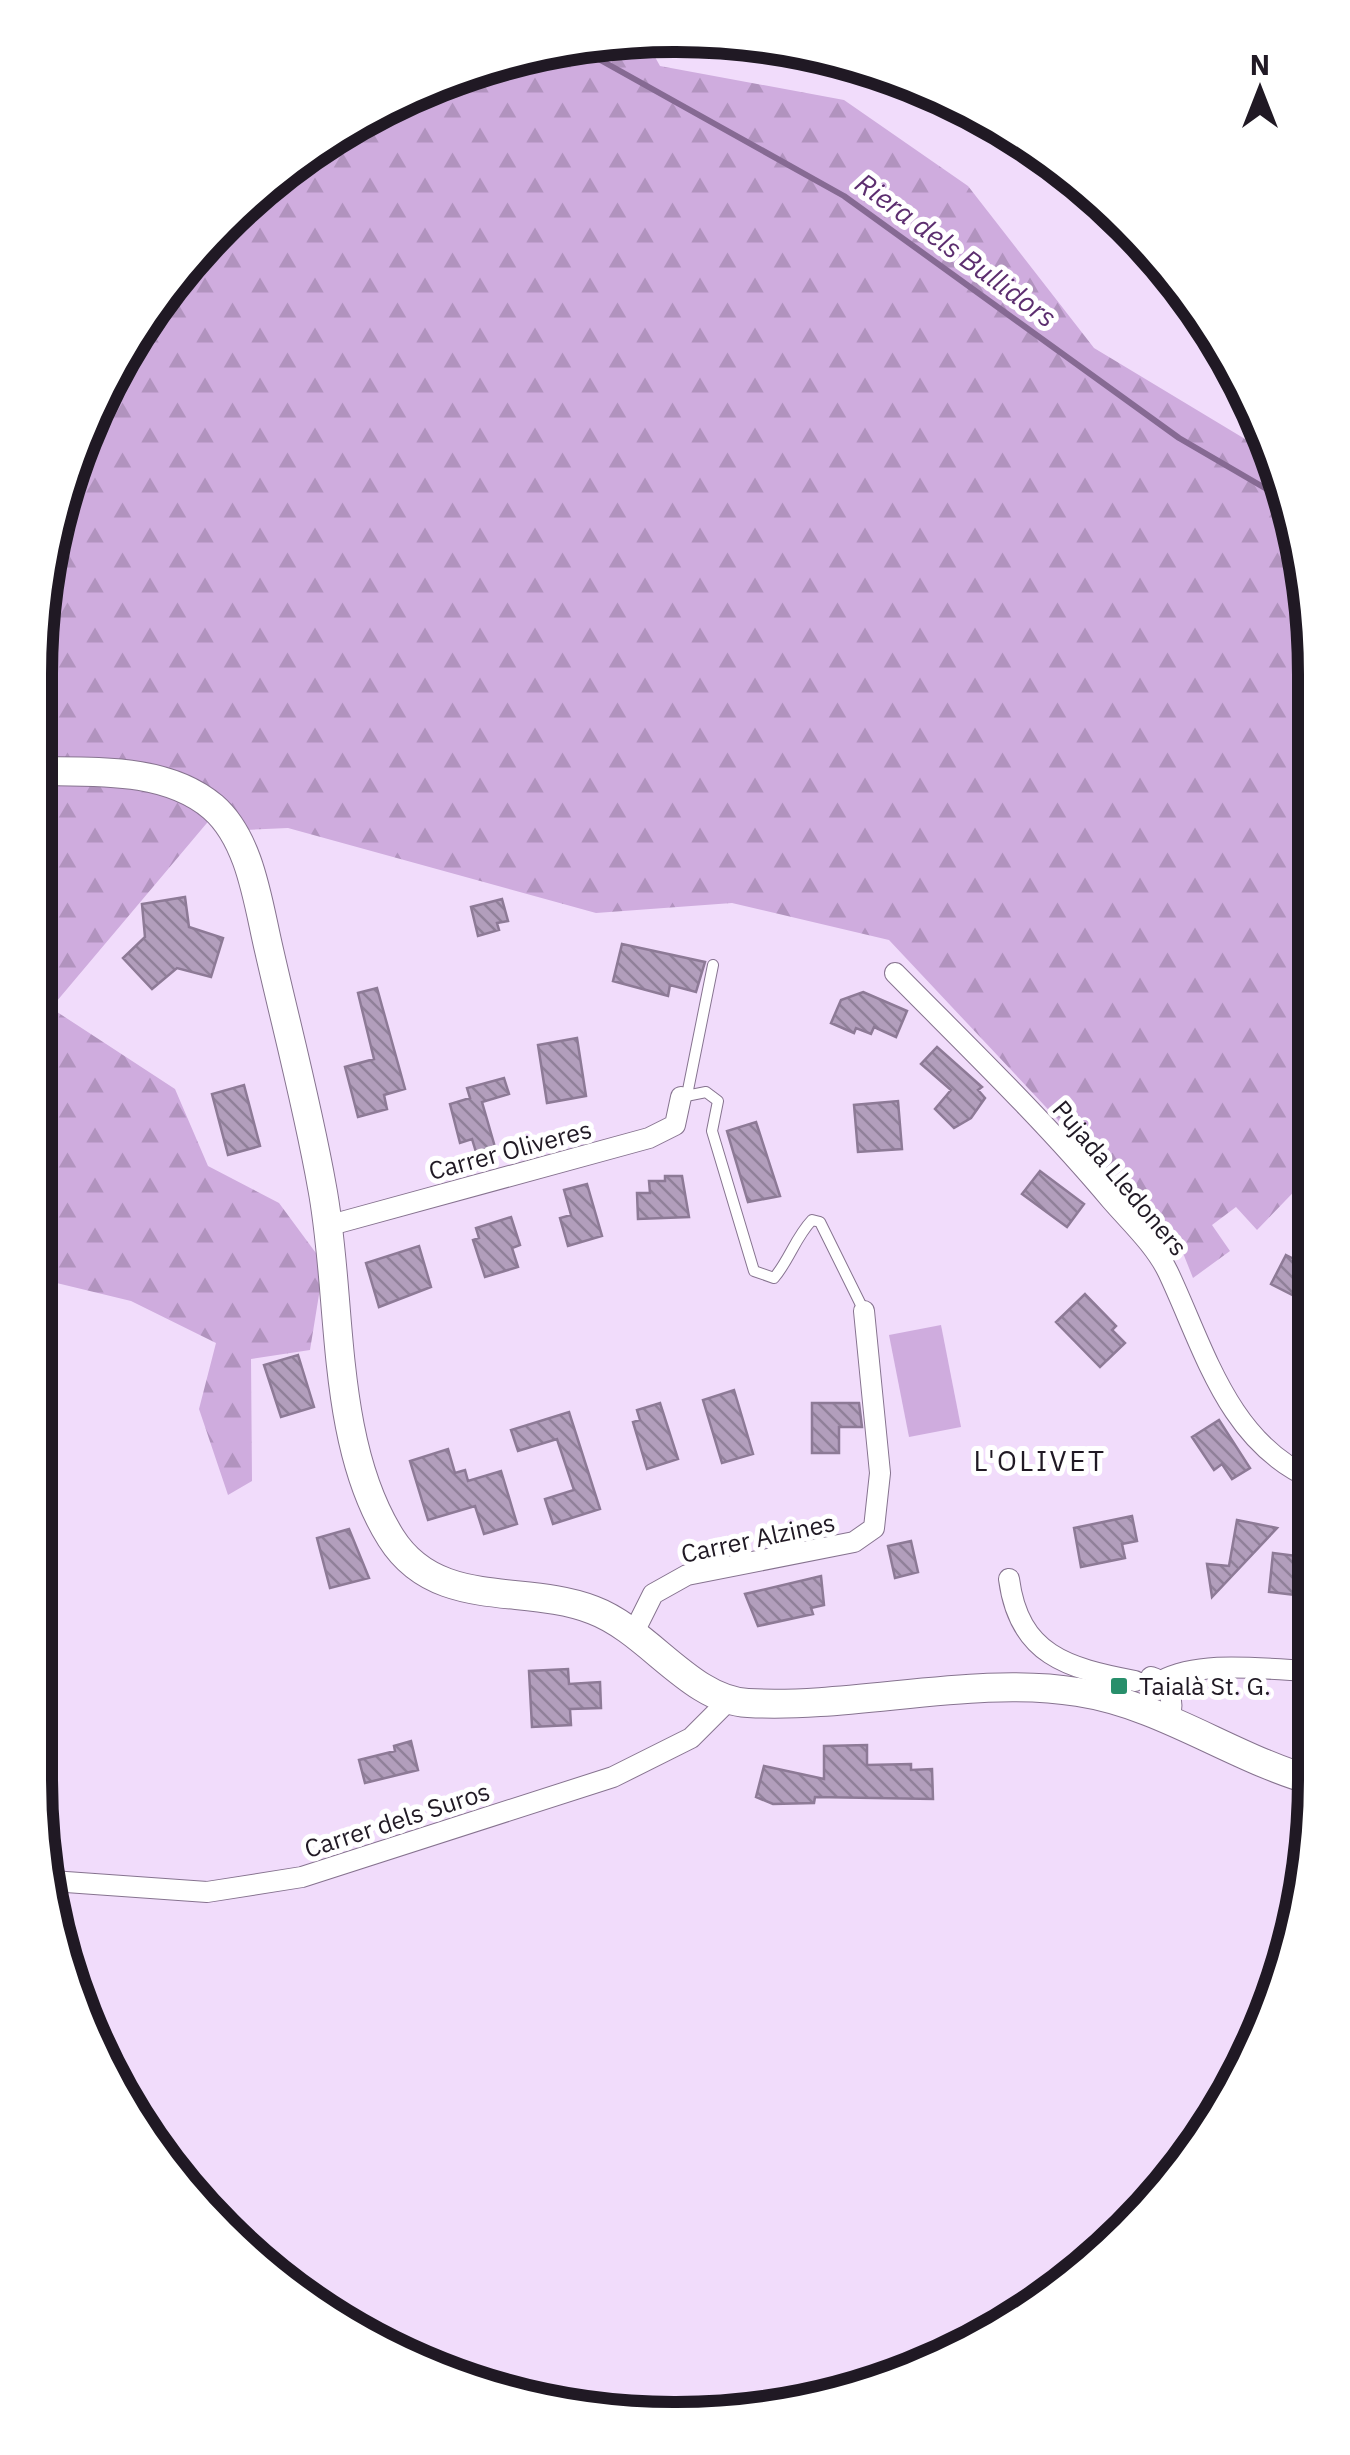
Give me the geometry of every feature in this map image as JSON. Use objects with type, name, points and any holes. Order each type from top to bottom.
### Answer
[{"type":"street","points":[[52,771],[104,773],[168,782],[195,795],[224,819],[245,858],[328,1226],[352,1423],[374,1503],[394,1543],[410,1561],[442,1583],[586,1607],[635,1630],[708,1692],[729,1700],[775,1702],[1042,1689],[1130,1692],[1148,1677],[1161,1681],[1178,1672],[1298,1671]]},
{"type":"street","name":"Pujada Lledoners","points":[[895,973],[1079,1162],[1152,1248],[1167,1269],[1202,1356],[1243,1422],[1274,1458],[1298,1471]]},
{"type":"street","name":"Carrer Oliveres","points":[[328,1226],[650,1138],[675,1126],[681,1097]]},
{"type":"street","name":"Carrer Alzines","points":[[635,1630],[653,1594],[688,1575],[854,1542],[874,1528],[880,1473],[864,1310]]},
{"type":"street","points":[[1009,1579],[1013,1608],[1038,1646],[1064,1663],[1130,1692],[1169,1720],[1298,1775]]},
{"type":"street","points":[[1161,1681],[1172,1703],[1169,1720]]},
{"type":"street","name":"Carrer dels Suros","points":[[61,1881],[207,1892],[302,1877],[613,1777],[691,1738],[729,1700]]},
{"type":"lane","points":[[681,1097],[688,1090],[713,964]]},
{"type":"lane","points":[[681,1097],[706,1092],[718,1101],[712,1131],[754,1271],[774,1278],[789,1260],[797,1236],[812,1220],[820,1222],[864,1310]]},
{"type":"green space","points":[[653,53],[660,66],[844,100],[968,186],[1094,348],[1252,443],[1286,554],[1296,634],[1298,1188],[1257,1230],[1236,1207],[1212,1225],[1230,1251],[1193,1278],[1183,1253],[889,940],[732,903],[596,913],[288,828],[246,830],[217,811],[52,1007],[52,675],[64,554],[86,475],[117,400],[157,329],[207,265],[265,207],[329,157],[437,100],[514,74],[554,64]]},
{"type":"green space","points":[[52,1009],[175,1089],[208,1166],[279,1203],[324,1264],[310,1350],[251,1359],[252,1481],[228,1495],[199,1409],[216,1343],[131,1301],[52,1282]]},
{"type":"green space","points":[[941,1325],[961,1427],[909,1437],[889,1335]]},
{"type":"building","points":[[185,897],[189,927],[223,938],[211,977],[177,968],[152,989],[123,958],[145,937],[142,904]]},
{"type":"building","points":[[502,899],[508,921],[497,923],[499,930],[478,936],[471,907]]},
{"type":"building","points":[[622,944],[705,962],[696,992],[670,985],[668,996],[613,981]]},
{"type":"building","points":[[377,988],[405,1089],[384,1095],[387,1109],[358,1117],[345,1067],[374,1059],[358,993]]},
{"type":"building","points":[[863,992],[907,1011],[896,1037],[874,1027],[871,1034],[856,1028],[854,1033],[831,1023],[841,1000]]},
{"type":"building","points":[[577,1038],[586,1096],[547,1103],[538,1045]]},
{"type":"building","points":[[937,1047],[982,1087],[978,1090],[985,1098],[971,1118],[954,1128],[935,1109],[951,1090],[921,1064]]},
{"type":"building","points":[[504,1078],[509,1094],[482,1102],[495,1147],[476,1152],[472,1139],[460,1143],[450,1104],[470,1098],[467,1088]]},
{"type":"building","points":[[244,1085],[260,1146],[228,1155],[212,1094]]},
{"type":"building","points":[[898,1101],[902,1149],[858,1152],[854,1105]]},
{"type":"building","points":[[756,1122],[780,1196],[748,1202],[727,1131]]},
{"type":"building","points":[[1040,1171],[1084,1204],[1067,1227],[1022,1194]]},
{"type":"building","points":[[665,1176],[682,1176],[689,1217],[638,1219],[637,1193],[650,1193],[649,1181],[665,1181]]},
{"type":"building","points":[[587,1184],[602,1236],[568,1246],[560,1218],[571,1215],[564,1190]]},
{"type":"building","points":[[511,1217],[520,1245],[512,1248],[518,1267],[485,1277],[473,1240],[479,1238],[476,1228]]},
{"type":"building","points":[[419,1246],[431,1287],[379,1307],[366,1263]]},
{"type":"building","points":[[1286,1255],[1298,1261],[1298,1298],[1271,1284]]},
{"type":"building","points":[[1085,1294],[1116,1326],[1112,1330],[1125,1343],[1100,1367],[1056,1322]]},
{"type":"building","points":[[298,1355],[314,1407],[281,1417],[264,1365]]},
{"type":"building","points":[[734,1390],[753,1454],[722,1463],[703,1400]]},
{"type":"building","points":[[660,1403],[678,1459],[647,1469],[633,1422],[640,1420],[637,1410]]},
{"type":"building","points":[[812,1403],[859,1403],[862,1427],[839,1427],[839,1453],[812,1453]]},
{"type":"building","points":[[569,1412],[600,1509],[553,1524],[545,1499],[574,1490],[557,1439],[518,1451],[511,1430]]},
{"type":"building","points":[[1219,1420],[1250,1468],[1232,1479],[1222,1464],[1214,1470],[1192,1437]]},
{"type":"building","points":[[448,1449],[455,1473],[465,1470],[468,1481],[501,1471],[517,1524],[484,1534],[475,1506],[428,1520],[410,1461]]},
{"type":"building","points":[[1132,1516],[1137,1541],[1122,1544],[1125,1558],[1081,1567],[1074,1528]]},
{"type":"building","points":[[1237,1520],[1277,1528],[1212,1597],[1207,1564],[1229,1566]]},
{"type":"building","points":[[349,1529],[369,1578],[330,1588],[317,1538]]},
{"type":"building","points":[[911,1541],[918,1572],[895,1578],[888,1546]]},
{"type":"building","points":[[1273,1553],[1298,1556],[1298,1595],[1269,1592]]},
{"type":"building","points":[[821,1576],[824,1605],[811,1608],[813,1614],[758,1626],[745,1594]]},
{"type":"building","points":[[568,1669],[569,1684],[600,1682],[601,1708],[570,1709],[571,1725],[532,1727],[529,1671]]},
{"type":"building","points":[[411,1741],[418,1770],[365,1783],[359,1760],[395,1751],[394,1746]]},
{"type":"building","points":[[867,1745],[867,1765],[911,1764],[911,1770],[932,1769],[933,1799],[815,1797],[814,1803],[773,1804],[756,1797],[764,1766],[824,1779],[824,1746]]},
{"type":"waterway","name":"Riera dels Bullidors","points":[[596,58],[844,196],[1179,438],[1269,490]]},
{"type":"place","name":"Taialà St. G.","points":[[1119,1686]]},
{"type":"district","name":"L'OLIVET","points":[[1040,1461]]}]
